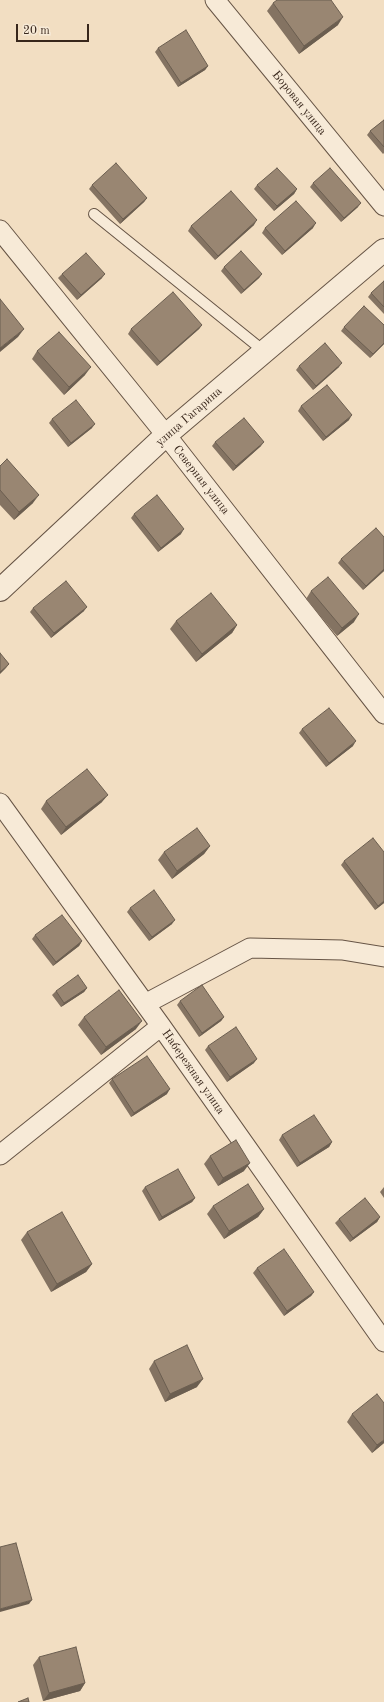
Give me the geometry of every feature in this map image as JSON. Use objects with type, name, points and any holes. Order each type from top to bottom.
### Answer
[{"type":"street","name":"Боровая улица","points":[[215,0],[384,206]]},
{"type":"street","name":"Северная улица","points":[[0,230],[166,435],[384,714]]},
{"type":"street","name":"улица Гагарина","points":[[0,590],[166,435],[384,250]]},
{"type":"street","name":"Набережная улица","points":[[0,803],[161,1026],[384,1342]]},
{"type":"street","points":[[145,1004],[250,948],[342,950],[384,957]]},
{"type":"street","points":[[0,1155],[161,1026]]},
{"type":"lane","points":[[94,214],[265,352]]},
{"type":"building","points":[[277,0],[331,0],[343,17],[304,46],[273,3]]},
{"type":"building","points":[[186,30],[208,66],[181,83],[158,48]]},
{"type":"building","points":[[384,120],[384,147],[370,131]]},
{"type":"building","points":[[116,163],[147,198],[123,219],[92,185]]},
{"type":"building","points":[[277,168],[297,189],[277,206],[257,185]]},
{"type":"building","points":[[330,168],[361,203],[344,218],[313,183]]},
{"type":"building","points":[[231,191],[257,220],[218,256],[191,226]]},
{"type":"building","points":[[296,201],[316,223],[285,251],[265,228]]},
{"type":"building","points":[[241,251],[262,274],[244,290],[224,267]]},
{"type":"building","points":[[86,253],[105,274],[81,295],[62,274]]},
{"type":"building","points":[[384,281],[384,307],[371,293]]},
{"type":"building","points":[[173,292],[202,325],[160,362],[131,329]]},
{"type":"building","points":[[0,299],[24,329],[0,348]]},
{"type":"building","points":[[364,306],[384,325],[384,343],[373,354],[344,327]]},
{"type":"building","points":[[59,332],[91,367],[69,387],[37,351]]},
{"type":"building","points":[[325,343],[342,363],[316,386],[299,366]]},
{"type":"building","points":[[327,385],[352,415],[326,437],[301,406]]},
{"type":"building","points":[[76,400],[95,424],[71,443],[52,419]]},
{"type":"building","points":[[244,418],[264,442],[236,466],[215,442]]},
{"type":"building","points":[[7,459],[39,495],[19,512],[0,490],[0,466]]},
{"type":"building","points":[[157,495],[184,529],[161,548],[134,514]]},
{"type":"building","points":[[376,528],[384,537],[384,569],[366,586],[341,559]]},
{"type":"building","points":[[328,577],[359,614],[342,628],[311,591]]},
{"type":"building","points":[[66,581],[87,607],[54,633],[33,608]]},
{"type":"building","points":[[211,593],[237,625],[202,654],[176,621]]},
{"type":"building","points":[[0,653],[9,664],[0,672]]},
{"type":"building","points":[[329,708],[356,741],[329,763],[302,729]]},
{"type":"building","points":[[87,769],[108,795],[66,827],[46,801]]},
{"type":"building","points":[[197,828],[210,846],[177,871],[164,852]]},
{"type":"building","points":[[373,838],[384,852],[384,901],[378,906],[344,861]]},
{"type":"building","points":[[154,890],[175,920],[152,937],[130,908]]},
{"type":"building","points":[[62,915],[82,941],[56,962],[35,935]]},
{"type":"building","points":[[78,975],[87,988],[64,1003],[56,991]]},
{"type":"building","points":[[202,985],[224,1017],[202,1033],[180,1001]]},
{"type":"building","points":[[119,990],[142,1021],[106,1047],[84,1017]]},
{"type":"building","points":[[236,1027],[257,1059],[230,1077],[208,1046]]},
{"type":"building","points":[[147,1056],[170,1089],[134,1113],[112,1079]]},
{"type":"building","points":[[314,1115],[332,1142],[300,1163],[282,1135]]},
{"type":"building","points":[[236,1140],[250,1163],[223,1178],[210,1156]]},
{"type":"building","points":[[178,1169],[195,1198],[162,1217],[145,1187]]},
{"type":"building","points":[[248,1184],[264,1209],[229,1231],[213,1206]]},
{"type":"building","points":[[365,1198],[380,1217],[353,1238],[339,1219]]},
{"type":"building","points":[[62,1212],[92,1264],[57,1284],[27,1232]]},
{"type":"building","points":[[284,1249],[314,1292],[287,1311],[257,1268]]},
{"type":"building","points":[[187,1345],[203,1379],[170,1394],[154,1361]]},
{"type":"building","points":[[377,1394],[384,1403],[384,1440],[377,1445],[352,1414]]},
{"type":"building","points":[[16,1543],[32,1600],[0,1609],[0,1547]]},
{"type":"building","points":[[76,1647],[85,1683],[49,1693],[39,1657]]},
{"type":"building","points":[[28,1698],[29,1702],[18,1702]]}]
